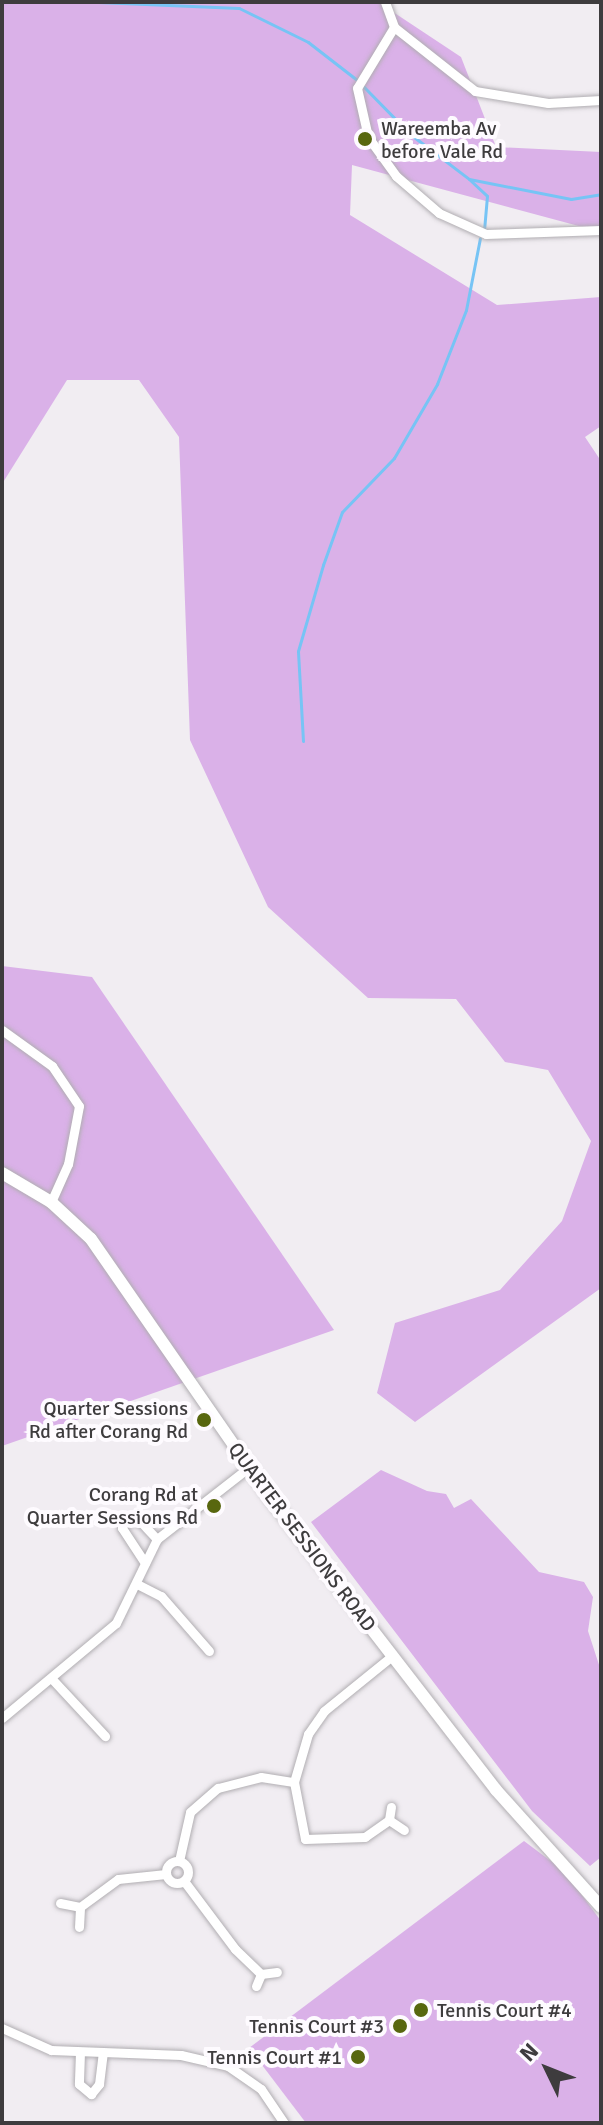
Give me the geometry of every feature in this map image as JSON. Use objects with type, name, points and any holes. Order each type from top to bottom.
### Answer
[{"type":"main road","name":"QUARTER SESSIONS ROAD","points":[[2,1173],[51,1202],[101,1251],[248,1468],[510,1808],[601,1907]]},
{"type":"street","points":[[385,2],[394,27],[475,91],[520,101],[601,100]]},
{"type":"street","points":[[394,27],[361,77],[357,92],[368,137],[396,176],[439,213],[464,227],[498,235],[601,230]]},
{"type":"street","points":[[2,1030],[52,1066],[79,1106],[68,1164],[51,1202]]},
{"type":"street","points":[[2,1718],[116,1623],[157,1539],[248,1468]]},
{"type":"street","points":[[145,1563],[122,1528],[124,1520],[140,1521],[157,1539]]},
{"type":"street","points":[[137,1584],[161,1596],[209,1651]]},
{"type":"street","points":[[389,1820],[356,1839],[305,1839],[294,1782],[308,1734],[324,1711],[392,1656]]},
{"type":"street","points":[[52,1679],[105,1736]]},
{"type":"street","points":[[179,1861],[190,1812],[218,1788],[261,1777],[294,1782]]},
{"type":"street","points":[[389,1820],[391,1807]]},
{"type":"street","points":[[389,1820],[404,1830]]},
{"type":"street","points":[[166,1874],[171,1863],[179,1861]]},
{"type":"street","points":[[179,1861],[188,1870],[184,1881]]},
{"type":"street","points":[[166,1874],[173,1883],[184,1881]]},
{"type":"street","points":[[60,1903],[80,1907],[118,1879],[166,1874]]},
{"type":"street","points":[[184,1881],[225,1937],[261,1974]]},
{"type":"street","points":[[79,1927],[80,1907]]},
{"type":"street","points":[[261,1974],[277,1972]]},
{"type":"street","points":[[256,1986],[261,1974]]},
{"type":"street","points":[[2,2028],[41,2048],[196,2056],[228,2066],[261,2089],[284,2123]]},
{"type":"street","points":[[80,2052],[79,2084],[91,2094],[99,2084],[103,2053]]},
{"type":"shaded area","points":[[2,2],[378,2],[461,57],[496,147],[601,152],[601,232],[352,165],[350,215],[497,305],[601,297],[601,426],[585,437],[601,461],[601,1288],[415,1422],[377,1393],[395,1323],[500,1290],[562,1221],[591,1141],[548,1070],[505,1062],[456,999],[368,998],[268,907],[190,740],[179,437],[139,380],[67,380],[2,484]]},
{"type":"shaded area","points":[[2,966],[92,977],[334,1330],[2,1446]]},
{"type":"shaded area","points":[[381,1470],[427,1491],[446,1494],[454,1508],[471,1499],[539,1572],[584,1582],[593,1597],[588,1631],[601,1671],[601,1857],[590,1866],[532,1811],[311,1522]]},
{"type":"shaded area","points":[[524,1841],[564,1871],[601,1921],[601,2123],[306,2123],[249,2048]]},
{"type":"waterway","points":[[98,2],[239,8],[308,42],[357,80]]},
{"type":"waterway","points":[[363,86],[410,134],[469,179],[571,199],[601,194]]},
{"type":"waterway","points":[[470,180],[487,196],[484,228]]},
{"type":"waterway","points":[[303,741],[298,651],[323,565],[342,512],[394,458],[437,384],[466,310],[480,238]]},
{"type":"place","name":"Wareemba Av before Vale Rd","points":[[365,139]]},
{"type":"place","name":"Quarter Sessions Rd after Corang Rd","points":[[204,1420]]},
{"type":"place","name":"Corang Rd at Quarter Sessions Rd","points":[[214,1506]]},
{"type":"place","name":"Tennis Court #4","points":[[421,2010]]},
{"type":"place","name":"Tennis Court #3","points":[[400,2026]]},
{"type":"place","name":"Tennis Court #1","points":[[358,2057]]}]
